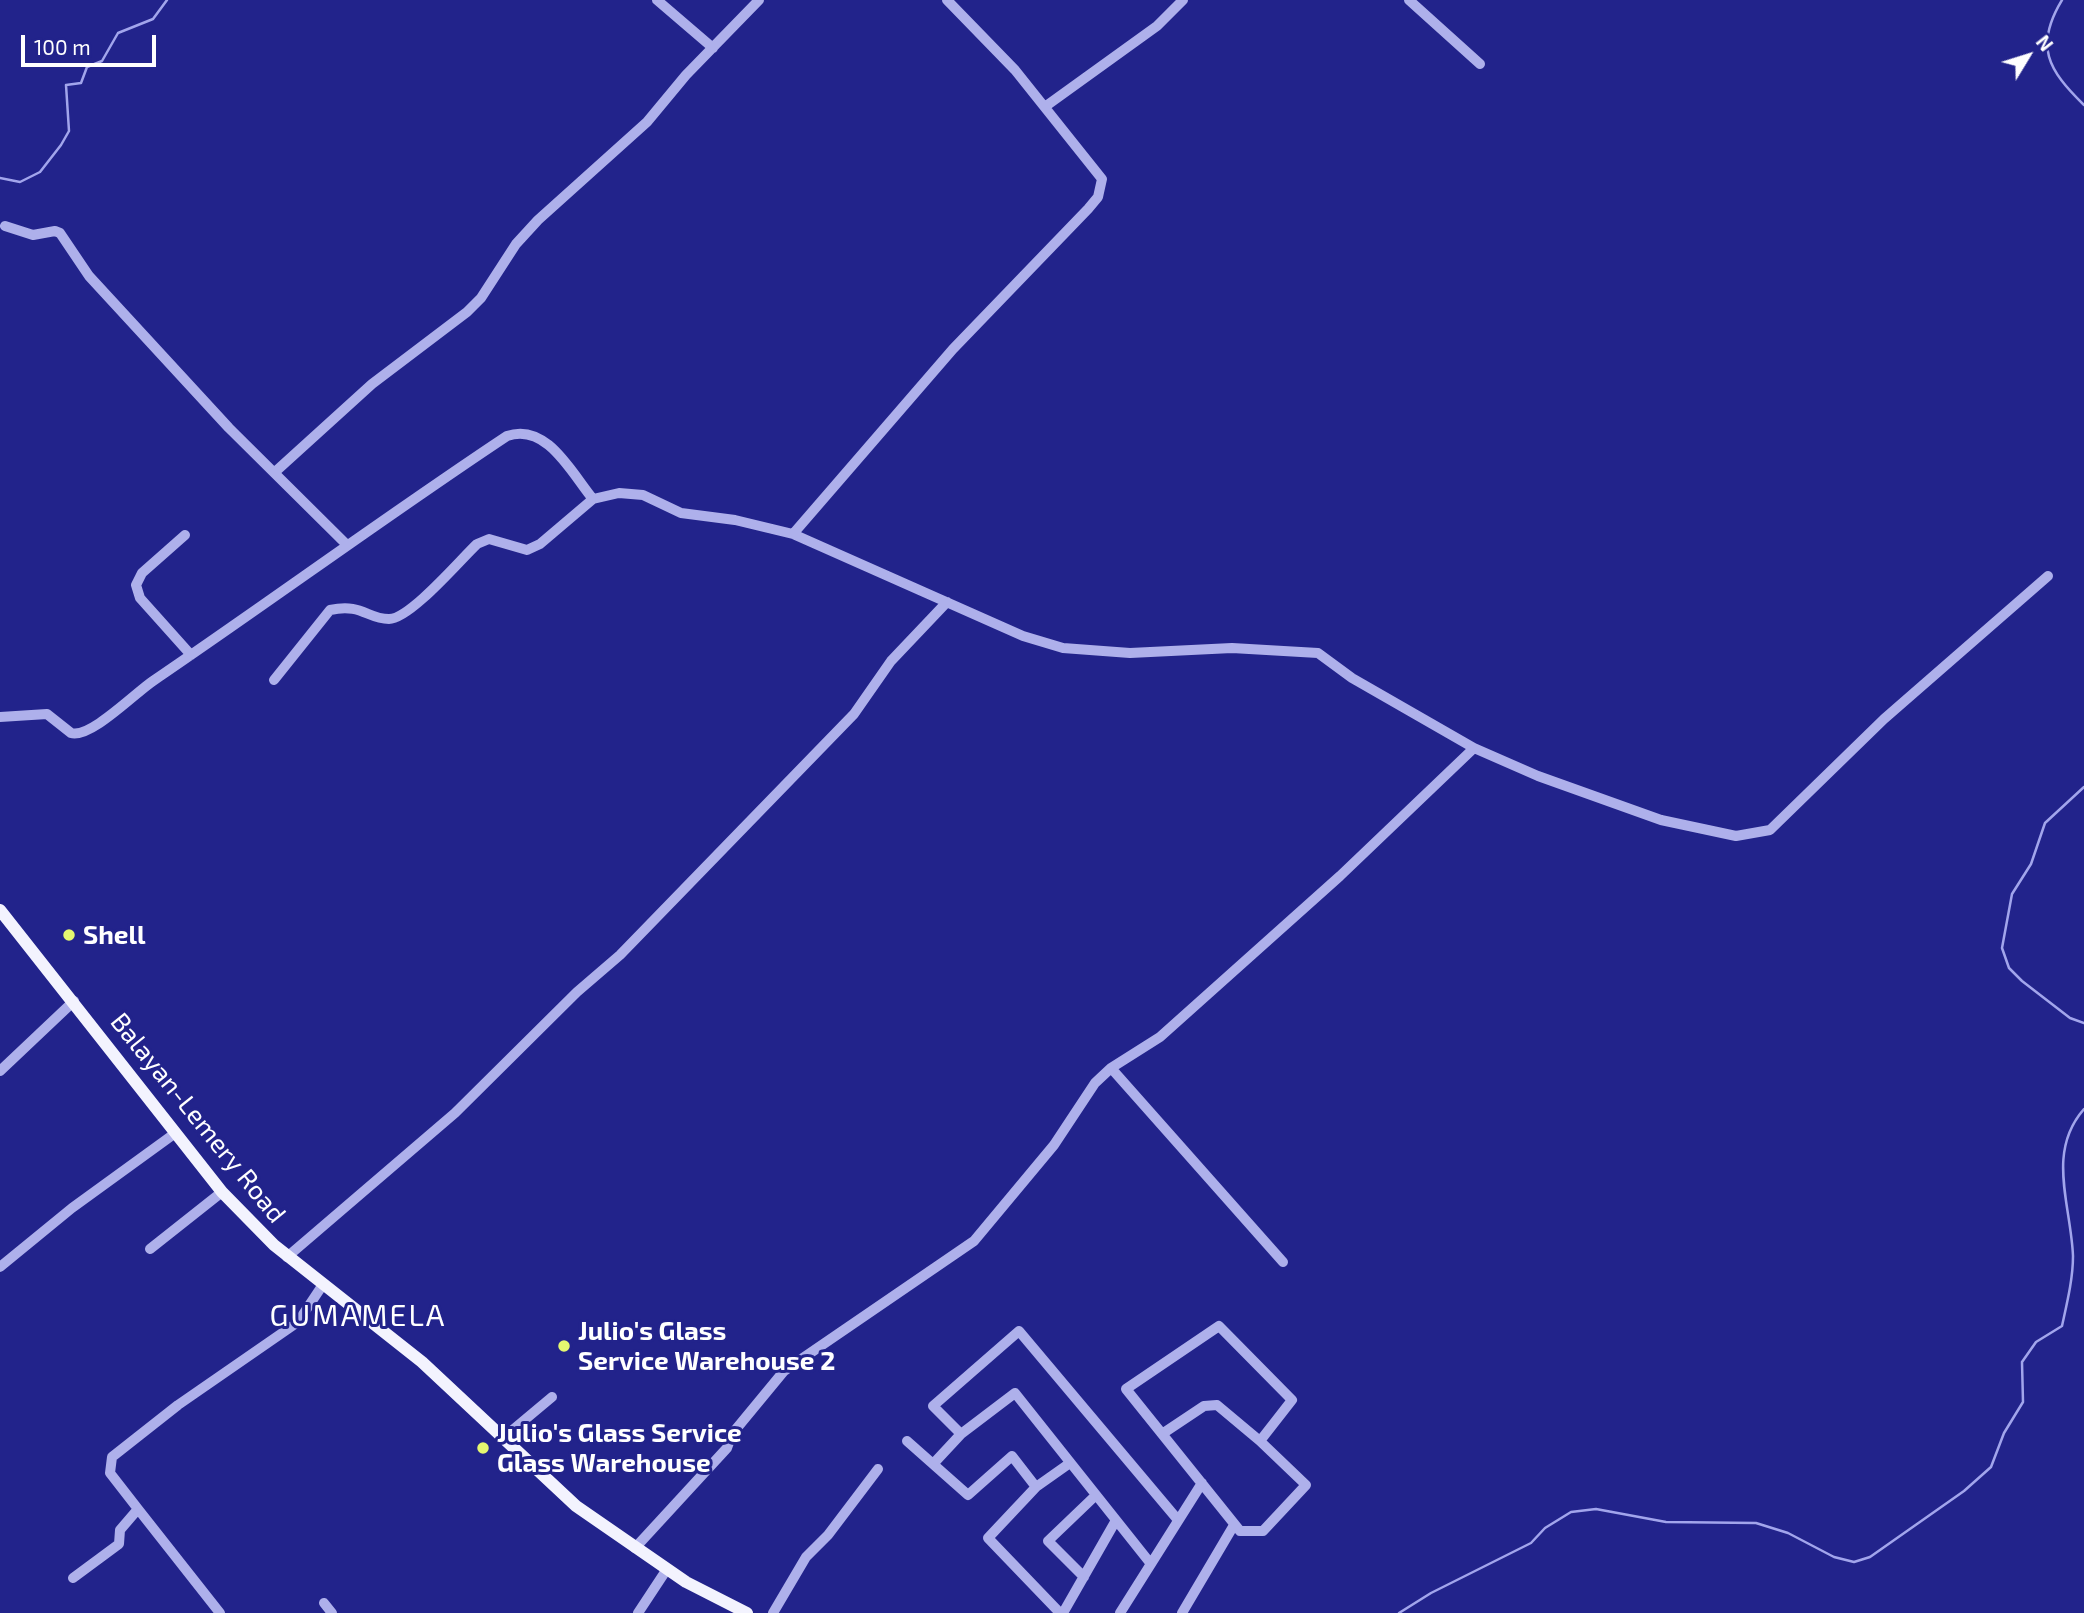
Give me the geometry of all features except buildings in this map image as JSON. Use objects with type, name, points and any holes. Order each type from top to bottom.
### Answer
[{"type":"main road","name":"Balayan-Lemery Road","points":[[0,910],[222,1192],[287,1257],[422,1362],[576,1506],[667,1569],[747,1613]]},
{"type":"street","points":[[657,0],[713,48]]},
{"type":"street","points":[[275,472],[372,384],[467,312],[481,298],[516,244],[538,220],[647,122],[759,0]]},
{"type":"street","points":[[793,534],[953,349],[1098,197],[1103,186],[1102,179],[1046,106],[947,0]]},
{"type":"street","points":[[1046,106],[1157,26],[1183,0]]},
{"type":"street","points":[[1409,0],[1480,64]]},
{"type":"street","points":[[5,226],[33,235],[55,231],[60,233],[89,276],[229,428],[346,544]]},
{"type":"street","points":[[0,717],[47,714],[71,733],[85,733],[346,544],[507,436],[529,434],[556,451],[593,499]]},
{"type":"street","points":[[274,680],[330,610],[359,608],[389,619],[405,614],[477,544],[489,539],[527,550],[540,544],[593,499],[619,492],[643,495],[681,513],[735,520],[793,534],[1023,636],[1088,652],[1130,653],[1232,648],[1318,653],[1352,678],[1474,748],[1538,776],[1673,824],[1735,836],[1770,830],[1884,719],[2048,576]]},
{"type":"street","points":[[185,535],[142,573],[136,585],[140,598],[191,655]]},
{"type":"street","points":[[287,1257],[455,1113],[577,992],[620,955],[854,714],[891,661],[947,601]]},
{"type":"street","points":[[635,1548],[727,1448],[732,1434],[784,1371],[974,1241],[1054,1145],[1095,1083],[1111,1068],[1160,1037],[1340,876],[1474,748]]},
{"type":"street","points":[[0,1071],[74,1001]]},
{"type":"street","points":[[1111,1068],[1283,1262]]},
{"type":"street","points":[[0,1267],[72,1208],[174,1133]]},
{"type":"street","points":[[150,1250],[222,1192]]},
{"type":"street","points":[[220,1613],[110,1473],[112,1457],[178,1405],[298,1322],[322,1286]]},
{"type":"street","points":[[1162,1434],[1205,1406],[1217,1405],[1306,1485],[1262,1531],[1240,1531],[1202,1482],[1162,1434],[1126,1389],[1219,1326],[1292,1400],[1259,1441]]},
{"type":"street","points":[[961,1434],[933,1406],[1019,1331],[1178,1520]]},
{"type":"street","points":[[934,1463],[961,1434],[1016,1393],[1115,1522],[1151,1564]]},
{"type":"street","points":[[503,1438],[552,1397]]},
{"type":"street","points":[[907,1441],[968,1494],[1012,1456],[1036,1487]]},
{"type":"street","points":[[1070,1463],[1036,1487],[988,1538],[1062,1613],[1115,1522]]},
{"type":"street","points":[[773,1613],[806,1557],[828,1535],[878,1469]]},
{"type":"street","points":[[1120,1613],[1202,1482]]},
{"type":"street","points":[[1084,1577],[1048,1541],[1095,1496]]},
{"type":"street","points":[[73,1578],[119,1544],[120,1530],[138,1509]]},
{"type":"street","points":[[1182,1613],[1234,1525]]},
{"type":"street","points":[[638,1613],[667,1569]]},
{"type":"street","points":[[324,1603],[332,1613]]},
{"type":"waterway","points":[[0,178],[20,182],[40,172],[69,131],[66,85],[81,83],[87,67],[102,61],[118,33],[153,19],[167,0]]},
{"type":"waterway","points":[[2062,0],[2053,16],[2049,31],[2049,57],[2061,80],[2084,105]]},
{"type":"waterway","points":[[2084,787],[2045,823],[2031,864],[2012,894],[2002,948],[2009,968],[2022,981],[2070,1018],[2084,1023]]},
{"type":"waterway","points":[[1399,1613],[1431,1593],[1531,1543],[1545,1528],[1571,1512],[1596,1509],[1666,1522],[1756,1523],[1788,1533],[1834,1557],[1854,1562],[1870,1557],[1964,1491],[1991,1467],[2004,1433],[2023,1402],[2022,1362],[2036,1342],[2062,1326],[2073,1256],[2063,1161],[2066,1143],[2084,1109]]},
{"type":"place","name":"Shell","points":[[69,935]]},
{"type":"place","name":"Julio's Glass Service Warehouse 2","points":[[564,1346]]},
{"type":"place","name":"Julio's Glass Service Glass Warehouse","points":[[483,1448]]},
{"type":"district","name":"GUMAMELA","points":[[358,1316]]}]
